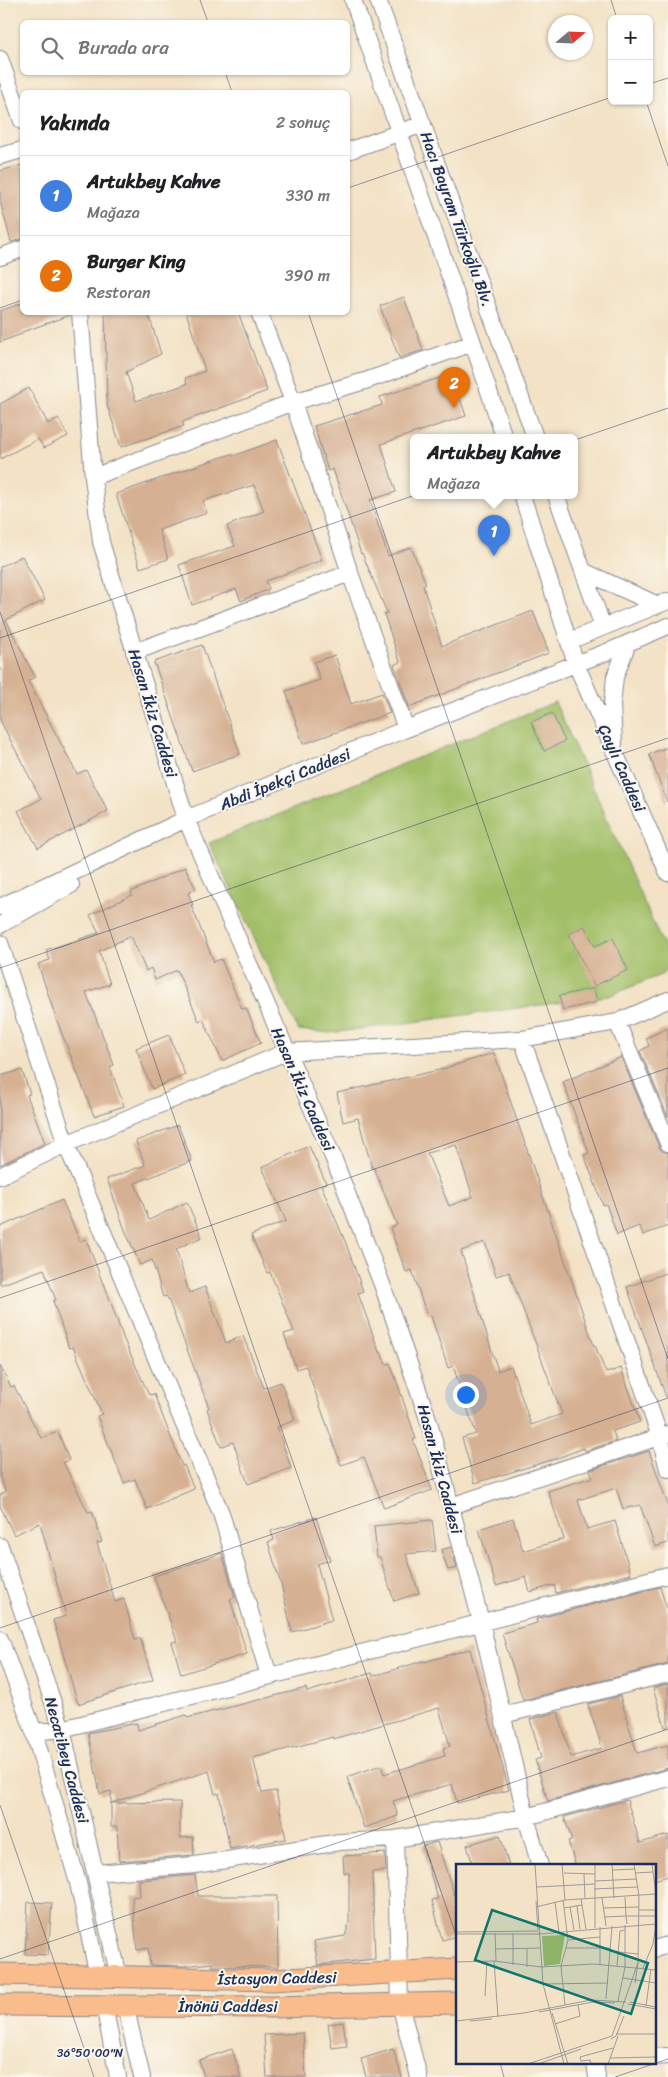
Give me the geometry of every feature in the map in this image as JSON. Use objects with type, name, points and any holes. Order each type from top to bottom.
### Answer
[{"type":"main road","name":"İstasyon Caddesi","points":[[98,1976],[272,1980],[456,1969]]},
{"type":"main road","points":[[0,1974],[98,1976],[104,2005]]},
{"type":"main road","points":[[119,1977],[125,2005]]},
{"type":"main road","name":"İnönü Caddesi","points":[[0,2005],[270,2007],[456,2003]]},
{"type":"street","name":"Hacı Bayram Türkoğlu Blv.","points":[[353,0],[400,131],[503,434]]},
{"type":"street","name":"Hacı Bayram Türkoğlu Blv.","points":[[378,0],[534,434]]},
{"type":"street","points":[[0,59],[20,115]]},
{"type":"street","points":[[350,149],[423,124]]},
{"type":"street","points":[[0,156],[20,151]]},
{"type":"street","points":[[0,257],[20,250]]},
{"type":"street","name":"Hasan İkiz Caddesi","points":[[80,315],[93,477],[101,542],[186,820],[333,1157],[383,1287],[429,1422],[481,1622],[526,1817],[539,1864]]},
{"type":"street","points":[[261,315],[406,729]]},
{"type":"street","points":[[93,477],[293,402],[365,381],[473,343]]},
{"type":"street","points":[[523,499],[576,664]]},
{"type":"street","points":[[557,499],[603,627]]},
{"type":"street","points":[[583,571],[663,603]]},
{"type":"street","points":[[134,652],[350,573]]},
{"type":"street","points":[[569,641],[663,603]]},
{"type":"street","name":"Abdi İpekçi Caddesi","points":[[0,907],[186,820],[406,729],[576,664],[668,626]]},
{"type":"street","points":[[615,753],[612,704],[615,678],[628,643]]},
{"type":"street","name":"Çaylı Caddesi","points":[[576,664],[668,873]]},
{"type":"street","points":[[0,925],[186,820]]},
{"type":"street","points":[[0,943],[66,1144],[221,1513],[269,1676]]},
{"type":"street","points":[[0,1176],[66,1144],[286,1052],[522,1038],[617,1022],[668,1000]]},
{"type":"street","points":[[617,1022],[668,1143]]},
{"type":"street","points":[[522,1038],[664,1436],[668,1469]]},
{"type":"street","points":[[451,1506],[664,1436]]},
{"type":"street","name":"Necatibey Caddesi","points":[[0,1546],[62,1729],[119,1977]]},
{"type":"street","points":[[34,1732],[62,1729],[481,1622],[668,1577]]},
{"type":"street","name":"Necatibey Caddesi","points":[[0,1639],[34,1732],[78,1883],[98,1976]]},
{"type":"street","points":[[503,1715],[668,1674]]},
{"type":"street","points":[[96,1873],[195,1865],[340,1842],[395,1839],[526,1817],[668,1778]]},
{"type":"street","points":[[395,1839],[400,2004],[419,2077]]},
{"type":"street","points":[[104,2005],[118,2077]]},
{"type":"street","points":[[125,2005],[142,2077]]},
{"type":"street","points":[[595,2064],[597,2077]]},
{"type":"green space","points":[[555,702],[668,956],[668,964],[663,974],[609,996],[330,1033],[298,1030],[209,843]]},
{"type":"building","points":[[20,166],[20,240],[11,242],[0,201],[0,171]]},
{"type":"building","points":[[404,297],[423,350],[399,358],[380,306]]},
{"type":"building","points":[[20,304],[20,315],[70,315],[0,342],[0,311]]},
{"type":"building","points":[[105,315],[149,315],[161,354],[126,372],[136,401],[187,384],[185,378],[205,371],[187,315],[239,315],[267,391],[182,422],[184,426],[121,447],[107,405]]},
{"type":"building","points":[[452,374],[466,416],[381,444],[396,492],[370,500],[388,556],[411,547],[426,584],[423,586],[442,646],[533,611],[549,653],[409,707],[394,665],[400,662],[384,614],[387,613],[361,554],[333,469],[328,471],[314,426],[382,405],[380,397]]},
{"type":"building","points":[[29,388],[48,424],[58,418],[68,436],[44,448],[38,439],[0,459],[0,404]]},
{"type":"building","points":[[277,440],[322,560],[266,581],[269,589],[241,601],[236,589],[192,605],[179,565],[235,546],[227,526],[264,511],[254,485],[203,501],[207,513],[159,530],[168,559],[140,568],[116,494]]},
{"type":"building","points":[[22,556],[45,600],[6,620],[35,677],[28,681],[77,774],[86,770],[108,811],[38,848],[18,811],[41,799],[0,720],[0,567]]},
{"type":"building","points":[[202,645],[240,754],[192,771],[154,662]]},
{"type":"building","points":[[335,655],[351,704],[382,693],[390,713],[303,744],[286,691],[320,680],[314,662]]},
{"type":"building","points":[[552,713],[565,741],[544,751],[531,722]]},
{"type":"building","points":[[668,747],[668,801],[667,802],[649,754]]},
{"type":"building","points":[[185,867],[196,889],[188,893],[193,905],[191,905],[214,962],[221,959],[242,1009],[246,1008],[261,1043],[222,1061],[203,1019],[199,1021],[177,970],[155,980],[151,968],[146,971],[131,936],[99,951],[110,984],[86,992],[114,1065],[110,1067],[124,1106],[94,1116],[57,1021],[38,964],[50,960],[46,950],[99,933],[90,915],[132,895],[131,892]]},
{"type":"building","points":[[584,926],[595,946],[613,938],[628,970],[594,986],[569,934]]},
{"type":"building","points":[[594,988],[597,1002],[563,1010],[559,996]]},
{"type":"building","points":[[668,1028],[668,1117],[640,1051],[649,1046],[646,1038]]},
{"type":"building","points":[[169,1035],[185,1075],[152,1089],[136,1048]]},
{"type":"building","points":[[494,1053],[594,1346],[606,1373],[621,1368],[640,1422],[613,1431],[616,1441],[585,1451],[584,1448],[555,1459],[475,1483],[462,1438],[476,1434],[453,1366],[448,1368],[431,1316],[426,1313],[412,1270],[406,1272],[390,1228],[397,1225],[374,1168],[372,1168],[358,1118],[343,1122],[337,1093],[439,1070]],"holes":[[[456,1145],[473,1197],[449,1206],[427,1153]],[[485,1242],[496,1276],[509,1272],[562,1414],[531,1425],[511,1366],[498,1371],[461,1251]]]},
{"type":"building","points":[[621,1057],[659,1147],[662,1151],[668,1153],[668,1226],[643,1235],[639,1226],[617,1235],[606,1204],[603,1205],[584,1155],[589,1153],[563,1082]]},
{"type":"building","points":[[22,1070],[30,1094],[27,1095],[45,1143],[0,1165],[0,1076]]},
{"type":"building","points":[[178,1125],[192,1161],[135,1183],[149,1220],[187,1202],[202,1237],[176,1249],[189,1293],[205,1287],[226,1343],[243,1336],[264,1388],[281,1382],[295,1420],[277,1427],[291,1468],[248,1484],[233,1442],[221,1447],[207,1409],[209,1408],[167,1296],[163,1297],[152,1260],[140,1265],[107,1179],[145,1165],[136,1141]]},
{"type":"building","points":[[309,1146],[326,1183],[321,1185],[345,1241],[363,1291],[358,1293],[379,1352],[381,1352],[386,1365],[390,1363],[416,1439],[413,1440],[432,1490],[384,1508],[364,1457],[341,1465],[306,1366],[296,1369],[284,1334],[294,1331],[270,1272],[267,1273],[251,1235],[286,1221],[262,1167]]},
{"type":"building","points":[[62,1200],[80,1241],[86,1239],[124,1340],[149,1395],[154,1394],[182,1466],[184,1465],[194,1489],[147,1509],[135,1479],[124,1483],[97,1416],[102,1414],[73,1347],[69,1348],[53,1301],[56,1300],[44,1269],[0,1285],[0,1227]]},
{"type":"building","points":[[668,1272],[668,1397],[666,1397],[627,1287]]},
{"type":"building","points":[[0,1366],[11,1387],[14,1386],[41,1438],[58,1432],[69,1460],[63,1462],[88,1512],[92,1511],[102,1542],[97,1543],[115,1602],[124,1599],[135,1640],[140,1638],[153,1680],[78,1704],[53,1620],[66,1616],[40,1523],[14,1535],[0,1506],[0,1495],[6,1492],[0,1478]]},
{"type":"building","points":[[649,1451],[668,1505],[668,1543],[655,1547],[640,1505],[623,1509],[616,1488],[578,1500],[587,1529],[615,1521],[631,1574],[556,1593],[554,1585],[530,1592],[526,1577],[496,1586],[479,1529],[513,1518],[523,1551],[564,1539],[548,1491],[593,1477],[590,1470]]},
{"type":"building","points":[[316,1517],[330,1560],[317,1564],[332,1620],[292,1632],[282,1588],[268,1542],[274,1540],[271,1531]]},
{"type":"building","points":[[432,1520],[436,1551],[406,1554],[419,1593],[394,1601],[380,1557],[377,1557],[374,1526]]},
{"type":"building","points":[[451,1547],[457,1568],[448,1570],[441,1550]]},
{"type":"building","points":[[222,1553],[235,1597],[230,1599],[247,1654],[181,1674],[172,1642],[177,1641],[154,1576]]},
{"type":"building","points":[[660,1587],[668,1613],[668,1664],[523,1700],[502,1633],[537,1623],[536,1619]]},
{"type":"building","points":[[470,1649],[509,1790],[457,1803],[452,1784],[393,1801],[398,1816],[364,1828],[347,1777],[381,1765],[384,1774],[445,1756],[443,1748],[450,1746],[439,1708],[333,1739],[333,1737],[253,1758],[262,1793],[276,1791],[286,1839],[230,1849],[219,1793],[215,1794],[209,1771],[111,1803],[111,1791],[100,1794],[88,1733],[137,1723],[138,1730],[186,1715],[187,1718],[306,1688],[307,1692],[372,1673],[373,1676]]},
{"type":"building","points":[[668,1684],[668,1727],[665,1727],[653,1688]]},
{"type":"building","points":[[620,1696],[637,1753],[668,1745],[668,1768],[548,1801],[535,1760],[541,1758],[530,1719],[558,1712],[571,1757],[602,1748],[588,1704]]},
{"type":"building","points":[[627,1800],[640,1843],[668,1835],[668,1876],[656,1879],[656,1864],[575,1864],[568,1841],[572,1840],[564,1817]]},
{"type":"building","points":[[180,1802],[180,1838],[193,1837],[194,1855],[119,1861],[117,1827],[111,1827],[111,1803]]},
{"type":"building","points":[[500,1835],[508,1864],[472,1864],[467,1845]]},
{"type":"building","points":[[437,1842],[454,1895],[456,1894],[456,1936],[442,1940],[432,1900],[438,1899],[422,1846]]},
{"type":"building","points":[[385,1853],[386,1871],[372,1872],[375,1959],[318,1965],[314,1941],[345,1936],[349,1923],[349,1873],[344,1873],[343,1856]]},
{"type":"building","points":[[195,1875],[198,1896],[277,1896],[278,1967],[212,1966],[212,1963],[183,1966],[150,1965],[148,1948],[137,1950],[132,1897],[140,1896],[139,1880]]},
{"type":"building","points":[[28,1902],[52,1903],[48,1955],[25,1954]]},
{"type":"building","points":[[343,2022],[347,2046],[332,2048],[328,2024]]},
{"type":"building","points":[[303,2033],[306,2077],[267,2077],[264,2035]]},
{"type":"building","points":[[232,2049],[241,2077],[204,2077],[199,2060]]},
{"type":"building","points":[[393,2049],[402,2077],[366,2077],[361,2059]]},
{"type":"place","name":"Burger King","points":[[454,408]]},
{"type":"place","name":"Artukbey Kahve","points":[[494,556]]}]
